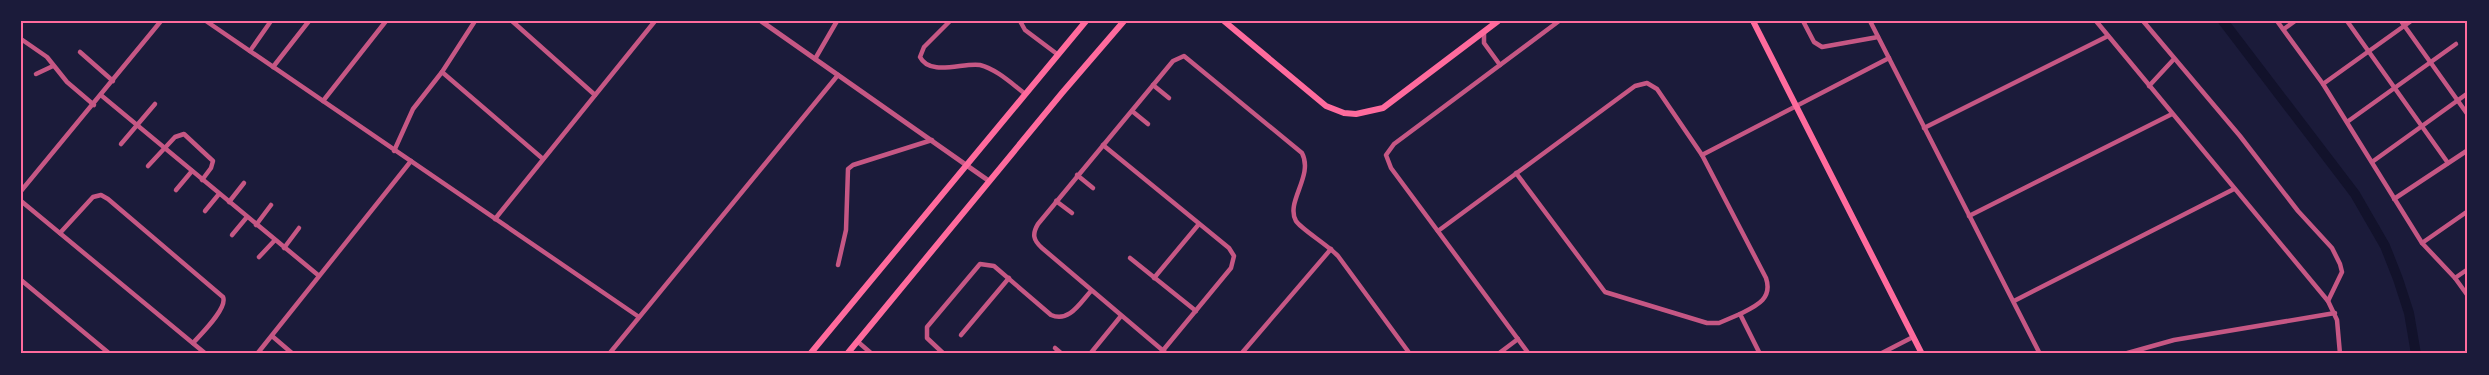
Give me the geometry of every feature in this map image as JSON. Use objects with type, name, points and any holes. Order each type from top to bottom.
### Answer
[{"type":"main road","points":[[810,354],[1024,93],[1086,21]]},
{"type":"main road","points":[[847,354],[1124,21]]},
{"type":"main road","points":[[1224,21],[1326,106],[1344,113],[1356,114],[1383,108],[1498,21]]},
{"type":"main road","points":[[1753,21],[1922,354]]},
{"type":"street","points":[[21,191],[102,96],[161,21]]},
{"type":"street","points":[[206,21],[639,317]]},
{"type":"street","points":[[250,51],[271,21]]},
{"type":"street","points":[[273,67],[310,21]]},
{"type":"street","points":[[323,101],[386,21]]},
{"type":"street","points":[[394,151],[413,109],[442,72],[474,21]]},
{"type":"street","points":[[512,21],[596,94]]},
{"type":"street","points":[[495,219],[655,21]]},
{"type":"street","points":[[761,21],[989,181]]},
{"type":"street","points":[[815,59],[837,21]]},
{"type":"street","points":[[950,21],[924,47],[920,57],[922,60],[929,65],[938,67],[982,66],[1002,76],[1024,93]]},
{"type":"street","points":[[1020,21],[1025,30],[1057,54]]},
{"type":"street","points":[[1529,354],[1391,168],[1386,153],[1394,144],[1559,21]]},
{"type":"street","points":[[1804,21],[1814,42],[1819,46],[1840,45],[1878,37]]},
{"type":"street","points":[[1870,21],[2040,354]]},
{"type":"street","points":[[2096,21],[2328,301],[2334,313],[2340,354]]},
{"type":"street","points":[[2143,21],[2240,136],[2298,211],[2332,248],[2342,272],[2328,301]]},
{"type":"street","points":[[2277,21],[2323,84],[2422,243],[2455,278],[2468,296]]},
{"type":"street","points":[[2284,29],[2295,21]]},
{"type":"street","points":[[2347,21],[2448,163]]},
{"type":"street","points":[[2401,21],[2468,115]]},
{"type":"street","points":[[2323,84],[2411,21]]},
{"type":"street","points":[[1484,32],[1484,43],[1500,65]]},
{"type":"street","points":[[1924,128],[2108,36]]},
{"type":"street","points":[[1474,40],[1484,43]]},
{"type":"street","points":[[22,41],[43,54],[94,105]]},
{"type":"street","points":[[2347,122],[2456,44]]},
{"type":"street","points":[[80,52],[113,81]]},
{"type":"street","points":[[1103,145],[1229,248],[1234,259],[1231,268],[1163,353],[1035,240],[1034,233],[1038,224],[1056,201],[1173,61],[1184,56],[1296,147],[1305,159],[1306,166],[1293,210],[1300,226],[1331,249],[1410,354]]},
{"type":"street","points":[[1702,155],[1889,58]]},
{"type":"street","points":[[2149,86],[2174,59]]},
{"type":"street","points":[[36,74],[53,66]]},
{"type":"street","points":[[442,72],[543,159]]},
{"type":"street","points":[[609,354],[838,75]]},
{"type":"street","points":[[1438,231],[1516,173],[1635,86],[1647,83],[1657,89],[1702,155],[1768,285],[1764,300],[1740,314],[1719,323],[1707,323],[1605,292],[1516,173]]},
{"type":"street","points":[[1154,85],[1170,98]]},
{"type":"street","points":[[2372,162],[2468,93]]},
{"type":"street","points":[[102,96],[318,275]]},
{"type":"street","points":[[121,144],[155,104]]},
{"type":"street","points":[[1132,111],[1148,124]]},
{"type":"street","points":[[1969,216],[2172,114]]},
{"type":"street","points":[[148,166],[178,135],[186,136],[213,161],[211,168],[202,180]]},
{"type":"street","points":[[838,265],[846,230],[848,169],[854,165],[932,140]]},
{"type":"street","points":[[2394,199],[2468,150]]},
{"type":"street","points":[[257,354],[410,161]]},
{"type":"street","points":[[176,190],[192,171]]},
{"type":"street","points":[[1078,175],[1093,188]]},
{"type":"street","points":[[229,202],[244,183]]},
{"type":"street","points":[[2014,301],[2234,189]]},
{"type":"street","points":[[205,211],[219,194]]},
{"type":"street","points":[[60,233],[94,197],[101,196],[108,199],[223,297],[222,308],[193,343]]},
{"type":"street","points":[[21,201],[206,354]]},
{"type":"street","points":[[1056,201],[1072,214]]},
{"type":"street","points":[[256,225],[271,204]]},
{"type":"street","points":[[2422,243],[2468,211]]},
{"type":"street","points":[[232,235],[247,216]]},
{"type":"street","points":[[1154,278],[1199,224]]},
{"type":"street","points":[[284,248],[299,228]]},
{"type":"street","points":[[259,257],[275,240]]},
{"type":"street","points":[[1241,354],[1331,249]]},
{"type":"street","points":[[1130,258],[1196,311]]},
{"type":"street","points":[[944,354],[927,338],[927,326],[980,264],[994,266],[1057,317],[1069,315],[1091,291]]},
{"type":"street","points":[[2455,278],[2468,269]]},
{"type":"street","points":[[961,335],[1008,278]]},
{"type":"street","points":[[21,280],[110,354]]},
{"type":"street","points":[[2124,354],[2174,340],[2334,313]]},
{"type":"street","points":[[1740,314],[1760,354]]},
{"type":"street","points":[[1090,354],[1122,316]]},
{"type":"street","points":[[272,336],[293,354]]},
{"type":"street","points":[[1880,354],[1913,337]]},
{"type":"street","points":[[1498,354],[1518,339]]},
{"type":"street","points":[[857,341],[872,354]]},
{"type":"street","points":[[1055,348],[1062,354]]},
{"type":"waterway","points":[[2223,21],[2355,194],[2385,246],[2398,279],[2409,313],[2416,354]]}]
